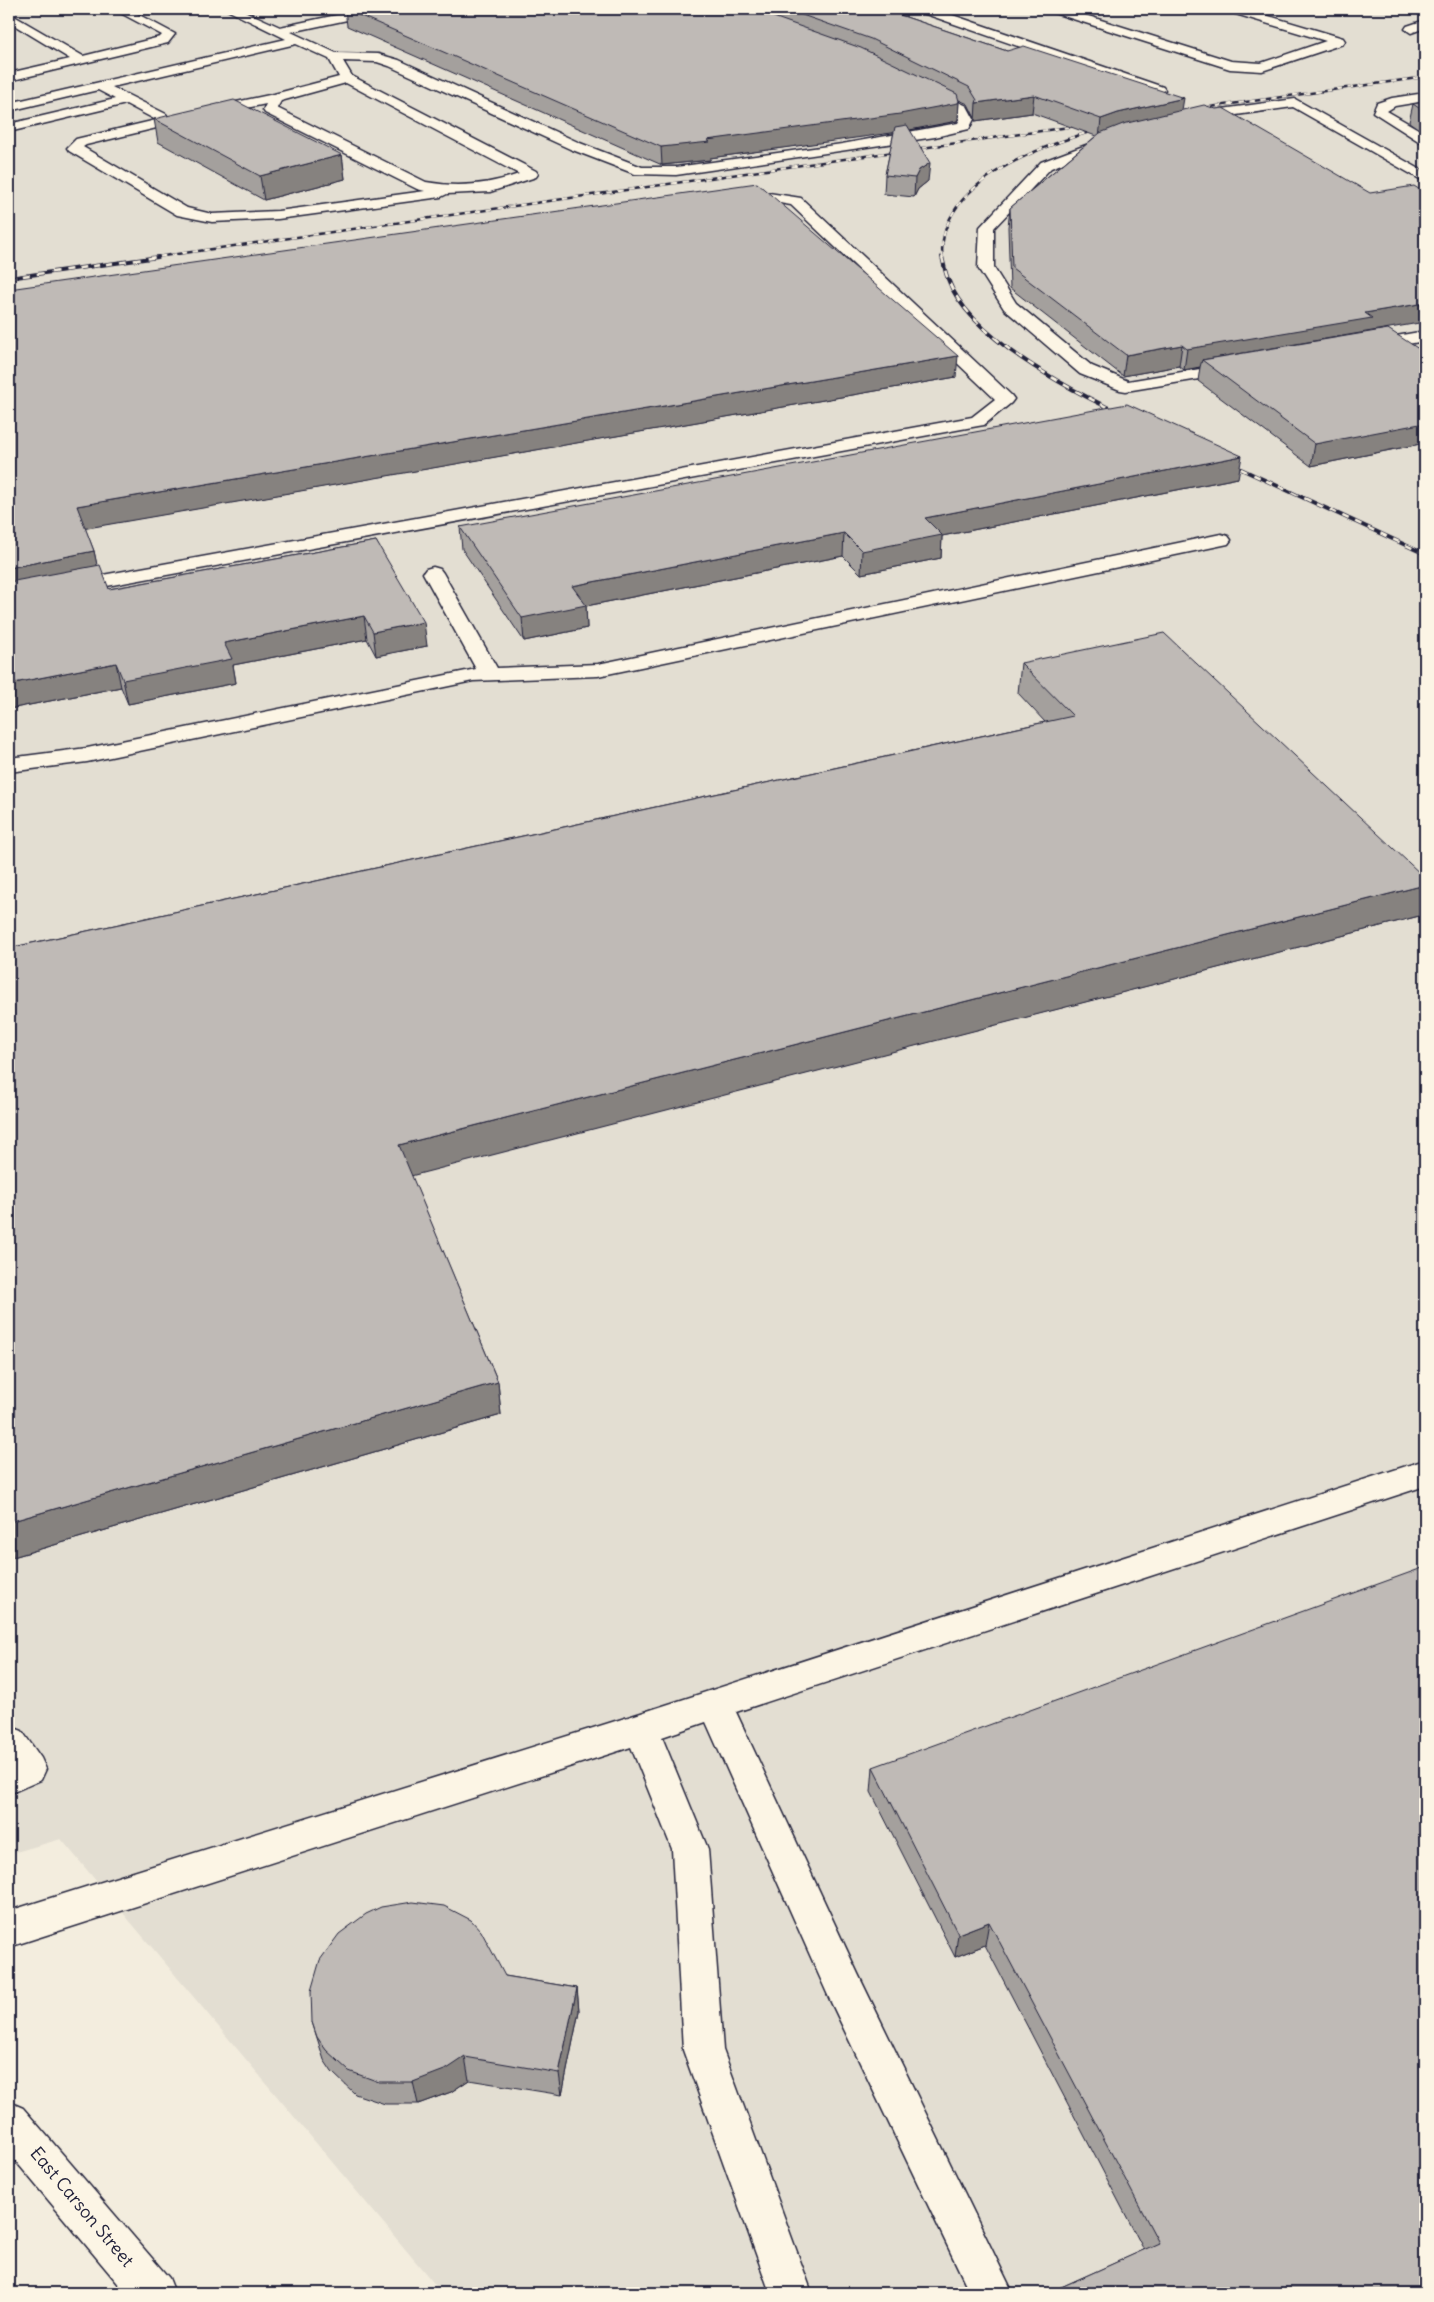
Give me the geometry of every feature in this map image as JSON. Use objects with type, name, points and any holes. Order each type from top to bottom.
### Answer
[{"type":"street","points":[[9,77],[164,40],[169,34],[120,9]]},
{"type":"street","points":[[231,9],[334,57],[364,57],[394,63],[575,146],[624,166],[640,171],[658,173],[842,148],[935,133],[964,126],[967,119],[962,109],[910,83]]},
{"type":"street","points":[[279,31],[380,9]]},
{"type":"street","points":[[924,9],[1158,90]]},
{"type":"street","points":[[1055,9],[1230,65],[1262,67],[1340,41],[1233,9]]},
{"type":"street","points":[[254,20],[271,16]]},
{"type":"street","points":[[9,17],[81,60]]},
{"type":"street","points":[[1412,29],[1425,24]]},
{"type":"street","points":[[9,107],[298,40]]},
{"type":"street","points":[[100,86],[169,121],[81,142],[74,148],[182,212],[212,218],[278,215],[448,192],[475,191],[531,174],[347,79],[334,57]]},
{"type":"street","points":[[192,116],[275,98],[347,79]]},
{"type":"street","points":[[1425,97],[1392,102],[1382,106],[1380,112],[1425,139]]},
{"type":"street","points":[[275,98],[270,110],[422,186],[448,192]]},
{"type":"street","points":[[9,128],[128,100]]},
{"type":"street","points":[[1174,124],[1222,113],[1295,103],[1425,178]]},
{"type":"street","points":[[1126,135],[1046,165],[987,227],[986,268],[1010,306],[1086,370],[1126,386],[1252,365]]},
{"type":"street","points":[[9,598],[978,422],[1005,399],[796,202],[742,191],[723,194]]},
{"type":"street","points":[[1348,349],[1425,336]]},
{"type":"street","points":[[9,765],[87,755],[473,675],[598,670],[1221,540]]},
{"type":"street","points":[[433,573],[490,674]]},
{"type":"street","points":[[9,1928],[641,1728],[1425,1473]]},
{"type":"street","points":[[715,1704],[844,1988],[992,2293]]},
{"type":"street","points":[[641,1728],[690,1849],[703,2050],[790,2293]]},
{"type":"street","points":[[9,1742],[28,1768],[9,1778]]},
{"type":"street","name":"East Carson Street","points":[[9,2122],[154,2293]]},
{"type":"shaded area","points":[[9,9],[1425,9],[1425,2293],[442,2293],[61,1839],[9,1854]]},
{"type":"building","points":[[345,9],[751,9],[861,48],[957,94],[959,101],[958,103],[900,114],[707,140],[710,142],[661,147]]},
{"type":"building","points":[[785,9],[896,9],[888,11],[1007,51],[1024,46],[1184,98],[1118,113],[1101,119],[1034,95],[976,103],[977,100],[969,87],[871,39]]},
{"type":"building","points":[[234,100],[342,155],[260,176],[154,119]]},
{"type":"building","points":[[1425,102],[1425,112],[1413,104]]},
{"type":"building","points":[[1204,105],[1216,109],[1223,108],[1370,193],[1414,186],[1425,193],[1425,303],[1365,313],[1372,318],[1187,349],[1182,345],[1126,355],[1012,268],[1010,208],[1100,133],[1123,124]]},
{"type":"building","points":[[907,125],[930,163],[919,170],[915,178],[885,175],[895,127]]},
{"type":"building","points":[[757,183],[958,356],[77,506],[94,551],[9,568],[9,289]]},
{"type":"building","points":[[1388,329],[1425,353],[1425,423],[1315,444],[1202,360]]},
{"type":"building","points":[[1127,404],[1242,456],[925,518],[942,535],[862,551],[844,533],[572,586],[586,605],[522,618],[460,527]]},
{"type":"building","points":[[376,541],[424,622],[373,632],[364,616],[224,643],[232,659],[123,680],[116,663],[9,684],[9,582],[100,565],[109,589]]},
{"type":"building","points":[[1164,633],[1425,878],[1425,885],[399,1145],[498,1382],[9,1522],[9,948],[1073,716],[1021,663]]},
{"type":"building","points":[[1425,1567],[1425,2293],[1062,2293],[1059,2288],[1159,2243],[989,1922],[958,1934],[873,1767]]},
{"type":"building","points":[[413,1902],[444,1906],[471,1920],[481,1931],[505,1976],[577,1988],[559,2073],[465,2057],[447,2069],[413,2082],[379,2082],[349,2071],[326,2050],[317,2037],[312,2022],[311,1991],[320,1960],[339,1934],[366,1914],[381,1907]]},
{"type":"railway","points":[[1195,109],[1425,77]]},
{"type":"railway","points":[[149,258],[1083,125]]},
{"type":"railway","points":[[943,258],[944,235],[953,214],[967,195],[986,179],[1007,165],[1031,153],[1055,143],[1100,129]]},
{"type":"railway","points":[[9,278],[158,257]]},
{"type":"railway","points":[[942,257],[948,279],[959,300],[997,340],[1047,375],[1119,413]]},
{"type":"railway","points":[[1228,463],[1425,554]]}]
